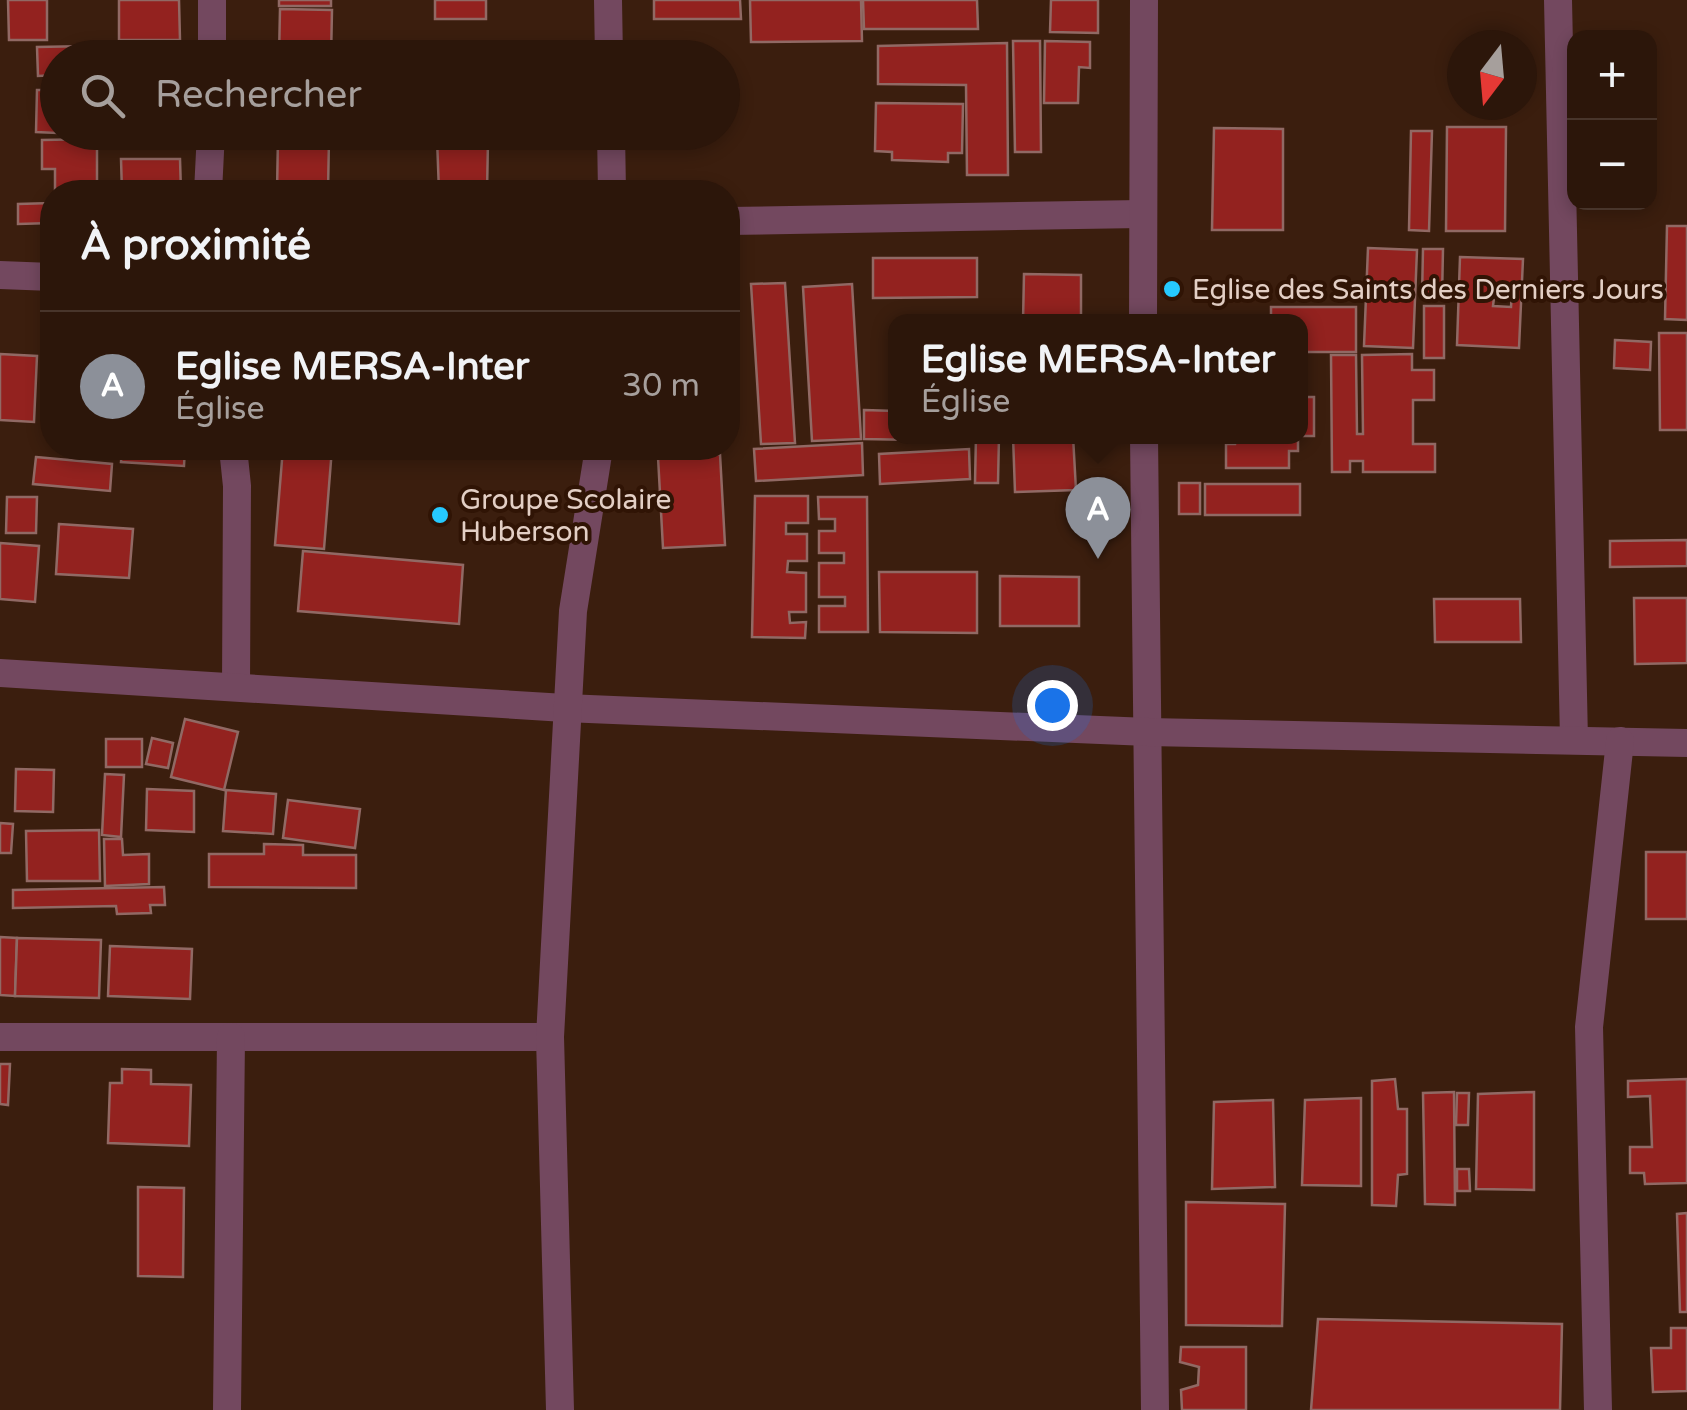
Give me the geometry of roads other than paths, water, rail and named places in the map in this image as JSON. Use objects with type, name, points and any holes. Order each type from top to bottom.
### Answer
[{"type":"street","points":[[212,0],[212,40]]},
{"type":"street","points":[[608,0],[609,40]]},
{"type":"street","points":[[1143,314],[1144,0]]},
{"type":"street","points":[[1558,0],[1574,740]]},
{"type":"street","points":[[209,180],[210,150]]},
{"type":"street","points":[[611,150],[612,180]]},
{"type":"street","points":[[740,221],[1142,214]]},
{"type":"street","points":[[0,275],[40,277]]},
{"type":"street","points":[[1144,444],[1155,1410]]},
{"type":"street","points":[[234,460],[236,686]]},
{"type":"street","points":[[560,1410],[550,1036],[573,612],[597,460]]},
{"type":"street","points":[[0,674],[566,708],[1148,732],[1687,743]]},
{"type":"street","points":[[1598,1410],[1589,1027],[1620,741]]},
{"type":"street","points":[[0,1038],[550,1036]]},
{"type":"street","points":[[226,1410],[230,1037]]},
{"type":"place","name":"Eglise des Saints des Derniers Jours","points":[[1172,289]]},
{"type":"place","name":"Groupe Scolaire Huberson","points":[[440,515]]},
{"type":"place","name":"Eglise MERSA-Inter","points":[[1098,559]]}]
